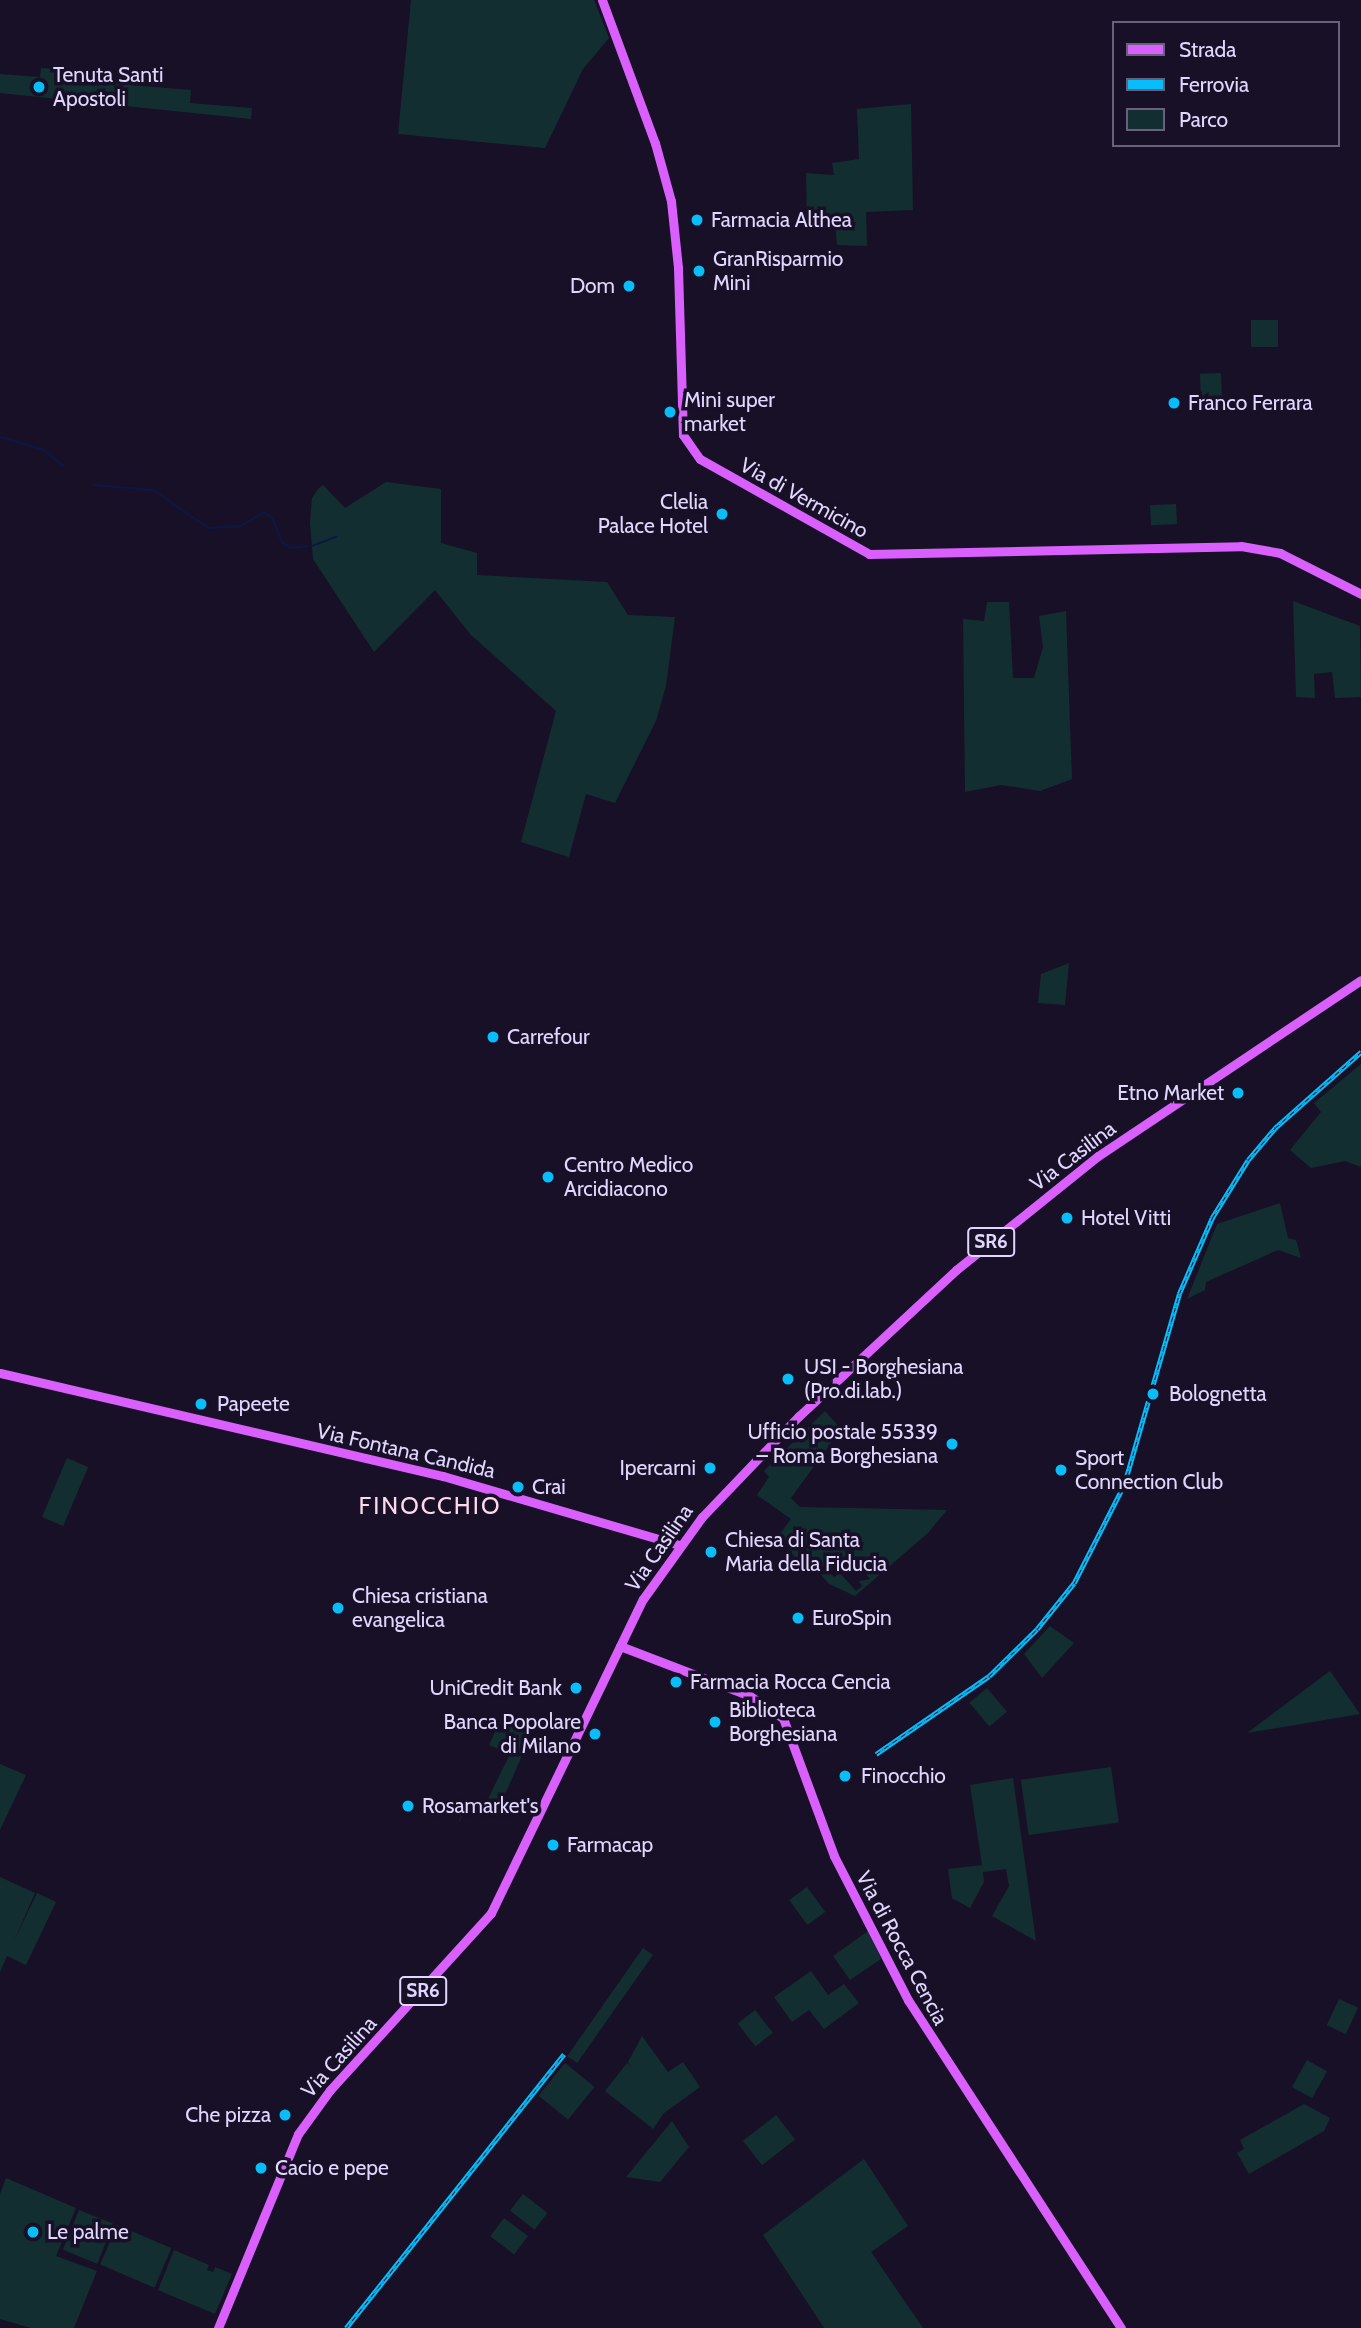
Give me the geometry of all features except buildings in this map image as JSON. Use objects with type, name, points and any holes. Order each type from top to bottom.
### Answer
[{"type":"main road","name":"Via di Vermicino","points":[[602,0],[657,150],[671,201],[678,273],[683,435],[699,459],[867,553],[934,555],[1241,546],[1280,553],[1361,594]]},
{"type":"main road","name":"Via Casilina","points":[[218,2328],[298,2134],[333,2086],[489,1917],[647,1591],[679,1545],[791,1423],[956,1270],[1098,1156],[1361,979]]},
{"type":"main road","name":"Via Fontana Candida","points":[[0,1373],[439,1475],[679,1545]]},
{"type":"main road","name":"Via di Rocca Cencia","points":[[620,1646],[750,1696],[783,1718],[836,1861],[908,2000],[1121,2328]]},
{"type":"green space","points":[[411,0],[594,0],[609,38],[583,69],[545,148],[398,134]]},
{"type":"green space","points":[[41,68],[82,70],[82,75],[123,79],[130,85],[191,90],[190,103],[252,108],[251,119],[0,93],[0,74],[40,77]]},
{"type":"green space","points":[[911,104],[913,210],[866,212],[867,246],[837,245],[835,222],[807,224],[806,173],[834,175],[832,163],[859,159],[857,109]]},
{"type":"green space","points":[[1251,320],[1278,320],[1278,347],[1251,347]]},
{"type":"green space","points":[[1221,373],[1222,410],[1201,411],[1200,374]]},
{"type":"green space","points":[[386,482],[441,489],[441,543],[477,553],[477,575],[607,582],[628,615],[675,617],[666,686],[656,721],[615,803],[586,794],[569,857],[521,842],[556,711],[471,635],[435,590],[374,652],[313,559],[310,523],[312,498],[318,489],[323,485],[345,508]]},
{"type":"green space","points":[[1176,504],[1177,524],[1151,525],[1150,505]]},
{"type":"green space","points":[[1293,601],[1360,626],[1361,697],[1335,698],[1332,672],[1314,674],[1315,698],[1296,697]]},
{"type":"green space","points":[[987,602],[1009,602],[1013,678],[1034,678],[1043,647],[1039,616],[1066,611],[1072,779],[1040,791],[1001,785],[965,792],[963,619],[984,621]]},
{"type":"green space","points":[[1069,963],[1065,1005],[1038,1003],[1041,974]]},
{"type":"green space","points":[[1361,1064],[1361,1167],[1345,1161],[1311,1168],[1290,1150],[1321,1112],[1314,1103]]},
{"type":"green space","points":[[1280,1203],[1288,1238],[1296,1240],[1301,1258],[1278,1250],[1206,1282],[1205,1290],[1187,1299],[1217,1224]]},
{"type":"green space","points":[[825,1411],[841,1429],[791,1498],[800,1507],[947,1510],[928,1533],[855,1596],[829,1584],[815,1568],[807,1575],[779,1535],[791,1519],[757,1495],[769,1477],[764,1471]],"holes":[[[848,1554],[870,1579],[859,1581],[862,1586],[856,1591],[840,1573],[834,1577],[829,1571]]]},
{"type":"green space","points":[[67,1458],[88,1467],[63,1526],[42,1517]]},
{"type":"green space","points":[[1050,1626],[1074,1643],[1042,1678],[1024,1654]]},
{"type":"green space","points":[[1330,1671],[1360,1714],[1247,1733]]},
{"type":"green space","points":[[987,1688],[1007,1712],[989,1727],[969,1703]]},
{"type":"green space","points":[[500,1721],[531,1735],[497,1813],[487,1809],[484,1815],[464,1811],[458,1825],[466,1799],[484,1807],[510,1754],[489,1745]]},
{"type":"green space","points":[[0,1764],[26,1775],[0,1830]]},
{"type":"green space","points":[[1111,1767],[1119,1822],[1029,1835],[1021,1780]]},
{"type":"green space","points":[[1013,1778],[1036,1941],[992,1916],[1009,1886],[1006,1869],[983,1872],[984,1882],[970,1908],[952,1898],[948,1869],[982,1865],[970,1785]]},
{"type":"green space","points":[[0,1877],[35,1893],[14,1941],[37,1893],[56,1902],[26,1965],[7,1956],[0,1972]]},
{"type":"green space","points":[[807,1887],[825,1912],[807,1925],[789,1900]]},
{"type":"green space","points":[[868,1931],[881,1959],[850,1980],[833,1956]]},
{"type":"green space","points":[[643,1948],[653,1955],[577,2063],[567,2056]]},
{"type":"green space","points":[[811,1971],[828,1995],[844,1984],[859,2003],[824,2029],[809,2010],[792,2022],[774,1997]]},
{"type":"green space","points":[[1339,1999],[1358,2008],[1346,2034],[1327,2025]]},
{"type":"green space","points":[[755,2010],[773,2033],[756,2046],[738,2024]]},
{"type":"green space","points":[[642,2036],[668,2072],[683,2062],[700,2087],[664,2113],[653,2129],[605,2091],[627,2063],[631,2067],[628,2062]]},
{"type":"green space","points":[[1307,2060],[1327,2071],[1312,2098],[1292,2087]]},
{"type":"green space","points":[[565,2063],[595,2087],[568,2120],[539,2096]]},
{"type":"green space","points":[[1304,2104],[1330,2118],[1324,2131],[1249,2174],[1237,2153],[1244,2149],[1240,2140]]},
{"type":"green space","points":[[776,2115],[795,2139],[762,2165],[743,2141]]},
{"type":"green space","points":[[672,2121],[689,2147],[660,2182],[626,2177]]},
{"type":"green space","points":[[864,2159],[908,2226],[871,2252],[923,2328],[824,2328],[763,2235]]},
{"type":"green space","name":"Le palme","points":[[6,2178],[76,2208],[56,2256],[97,2271],[74,2328],[31,2328],[0,2319],[0,2194]]},
{"type":"green space","points":[[523,2194],[547,2213],[534,2230],[510,2211]]},
{"type":"green space","points":[[79,2210],[113,2224],[97,2264],[63,2250]]},
{"type":"green space","points":[[504,2218],[528,2236],[514,2254],[490,2236]]},
{"type":"green space","points":[[117,2225],[171,2248],[155,2288],[100,2265]]},
{"type":"green space","points":[[174,2250],[209,2265],[207,2270],[213,2272],[215,2267],[232,2274],[215,2314],[158,2290]]},
{"type":"waterway","points":[[0,437],[44,450],[63,466]]},
{"type":"waterway","points":[[94,485],[153,490],[208,528],[241,526],[264,512],[272,518],[282,542],[291,548],[307,546]]},
{"type":"waterway","points":[[312,546],[336,537]]},
{"type":"railway","points":[[876,1754],[989,1676],[1037,1629],[1074,1583],[1124,1485],[1179,1294],[1212,1218],[1248,1160],[1275,1128],[1361,1052]]},
{"type":"railway","points":[[346,2328],[564,2054]]},
{"type":"place","name":"Tenuta Santi Apostoli","points":[[39,87]]},
{"type":"place","name":"Farmacia Althea","points":[[697,220]]},
{"type":"place","name":"GranRisparmio Mini","points":[[699,271]]},
{"type":"place","name":"Dom","points":[[629,286]]},
{"type":"place","name":"Franco Ferrara","points":[[1174,403]]},
{"type":"place","name":"Mini super market","points":[[670,412]]},
{"type":"place","name":"Clelia Palace Hotel","points":[[722,514]]},
{"type":"place","name":"Carrefour","points":[[493,1037]]},
{"type":"place","name":"Etno Market","points":[[1238,1093]]},
{"type":"place","name":"Centro Medico Arcidiacono","points":[[548,1177]]},
{"type":"place","name":"Hotel Vitti","points":[[1067,1218]]},
{"type":"place","name":"USI - Borghesiana (Pro.di.lab.)","points":[[788,1379]]},
{"type":"place","name":"Bolognetta","points":[[1153,1394]]},
{"type":"place","name":"Papeete","points":[[201,1404]]},
{"type":"place","name":"Ufficio postale 55339 – Roma Borghesiana","points":[[952,1444]]},
{"type":"place","name":"Ipercarni","points":[[710,1468]]},
{"type":"place","name":"Sport Connection Club","points":[[1061,1470]]},
{"type":"place","name":"Crai","points":[[518,1487]]},
{"type":"place","name":"Chiesa di Santa Maria della Fiducia","points":[[711,1552]]},
{"type":"place","name":"Chiesa cristiana evangelica","points":[[338,1608]]},
{"type":"place","name":"EuroSpin","points":[[798,1618]]},
{"type":"place","name":"Farmacia Rocca Cencia","points":[[676,1682]]},
{"type":"place","name":"UniCredit Bank","points":[[576,1688]]},
{"type":"place","name":"Biblioteca Borghesiana","points":[[715,1722]]},
{"type":"place","name":"Banca Popolare di Milano","points":[[595,1734]]},
{"type":"place","name":"Finocchio","points":[[845,1776]]},
{"type":"place","name":"Rosamarket's","points":[[408,1806]]},
{"type":"place","name":"Farmacap","points":[[553,1845]]},
{"type":"place","name":"Che pizza","points":[[285,2115]]},
{"type":"place","name":"Cacio e pepe","points":[[261,2168]]},
{"type":"place","name":"Le palme","points":[[33,2232]]},
{"type":"district","name":"FINOCCHIO","points":[[430,1506]]}]
